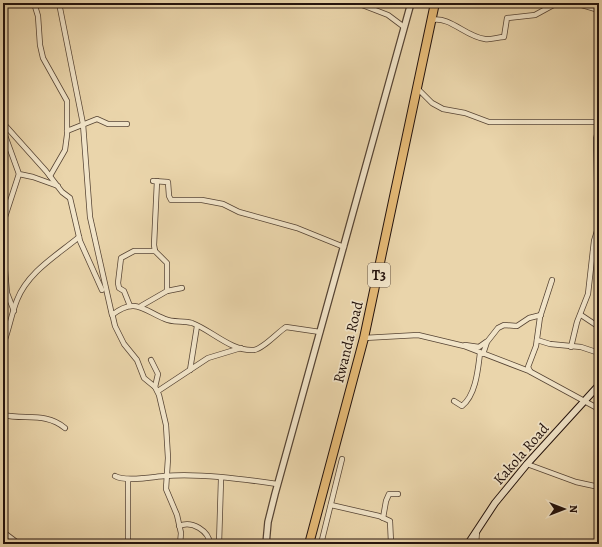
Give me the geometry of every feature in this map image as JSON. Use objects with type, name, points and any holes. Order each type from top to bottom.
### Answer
[{"type":"highway","name":"Rwanda Road","points":[[309,544],[364,338],[436,3]]},
{"type":"main road","name":"Kakola Road","points":[[468,544],[495,503],[527,464],[599,385]]},
{"type":"street","points":[[3,5],[12,3]]},
{"type":"street","points":[[34,3],[38,16],[40,45],[43,58],[67,101],[67,131],[62,157],[50,176]]},
{"type":"street","points":[[59,3],[83,124],[90,217],[115,326],[124,344],[137,360],[144,378],[157,389]]},
{"type":"street","points":[[357,3],[388,15],[404,27]]},
{"type":"street","points":[[266,544],[268,522],[277,484],[411,3]]},
{"type":"street","points":[[432,20],[443,20],[462,31],[486,39],[505,36],[506,21],[508,18],[535,15],[555,4],[566,3]]},
{"type":"street","points":[[575,3],[599,10]]},
{"type":"street","points":[[418,90],[432,103],[443,109],[465,113],[499,124],[541,121],[599,122]]},
{"type":"street","points":[[67,131],[97,119],[108,124],[127,124]]},
{"type":"street","points":[[3,123],[58,186],[68,195],[72,202],[79,237],[112,314]]},
{"type":"street","points":[[571,347],[577,322],[581,315],[589,289],[592,252],[598,228],[598,168],[596,133],[599,126]]},
{"type":"street","points":[[3,130],[19,174],[3,223]]},
{"type":"street","points":[[19,174],[33,177],[58,186]]},
{"type":"street","points":[[167,291],[167,263],[155,251],[155,181],[168,182],[169,196],[171,200],[202,200],[222,204],[239,212],[297,228],[344,247]]},
{"type":"street","points":[[3,345],[24,286],[36,273],[79,237]]},
{"type":"street","points":[[3,248],[7,293],[14,311]]},
{"type":"street","points":[[130,306],[124,290],[119,288],[118,283],[121,258],[134,251],[155,251]]},
{"type":"street","points":[[592,252],[599,251]]},
{"type":"street","points":[[532,373],[528,367],[537,340],[541,315],[552,280]]},
{"type":"street","points":[[141,306],[167,291],[182,288]]},
{"type":"street","points":[[112,314],[122,308],[141,306],[165,319],[190,322],[242,348]]},
{"type":"street","points":[[462,346],[470,345],[479,347],[502,326],[517,326],[529,318],[541,315]]},
{"type":"street","points":[[581,315],[599,327]]},
{"type":"street","points":[[190,370],[197,326]]},
{"type":"street","points":[[157,389],[208,358],[242,348],[257,349],[286,327],[320,332]]},
{"type":"street","points":[[364,338],[418,335],[462,346],[532,373],[598,410]]},
{"type":"street","points":[[454,401],[462,406],[466,402],[474,384],[481,353],[488,340]]},
{"type":"street","points":[[537,340],[599,353]]},
{"type":"street","points":[[151,360],[158,374],[157,389],[166,425],[168,458],[167,495],[177,515],[180,544]]},
{"type":"street","points":[[3,415],[16,417],[41,416],[55,421],[65,428]]},
{"type":"street","points":[[321,544],[342,459]]},
{"type":"street","points":[[527,464],[576,482],[599,488]]},
{"type":"street","points":[[115,476],[128,479],[186,475],[221,479],[245,479],[277,484]]},
{"type":"street","points":[[128,479],[128,544]]},
{"type":"street","points":[[179,526],[190,524],[203,530],[210,538],[219,541],[221,479]]},
{"type":"street","points":[[384,518],[389,494],[398,494]]},
{"type":"street","points":[[331,505],[384,518],[391,522],[391,543]]},
{"type":"street","points":[[476,544],[477,530]]},
{"type":"street","points":[[3,532],[19,544]]},
{"type":"street","points":[[210,538],[210,544]]}]
